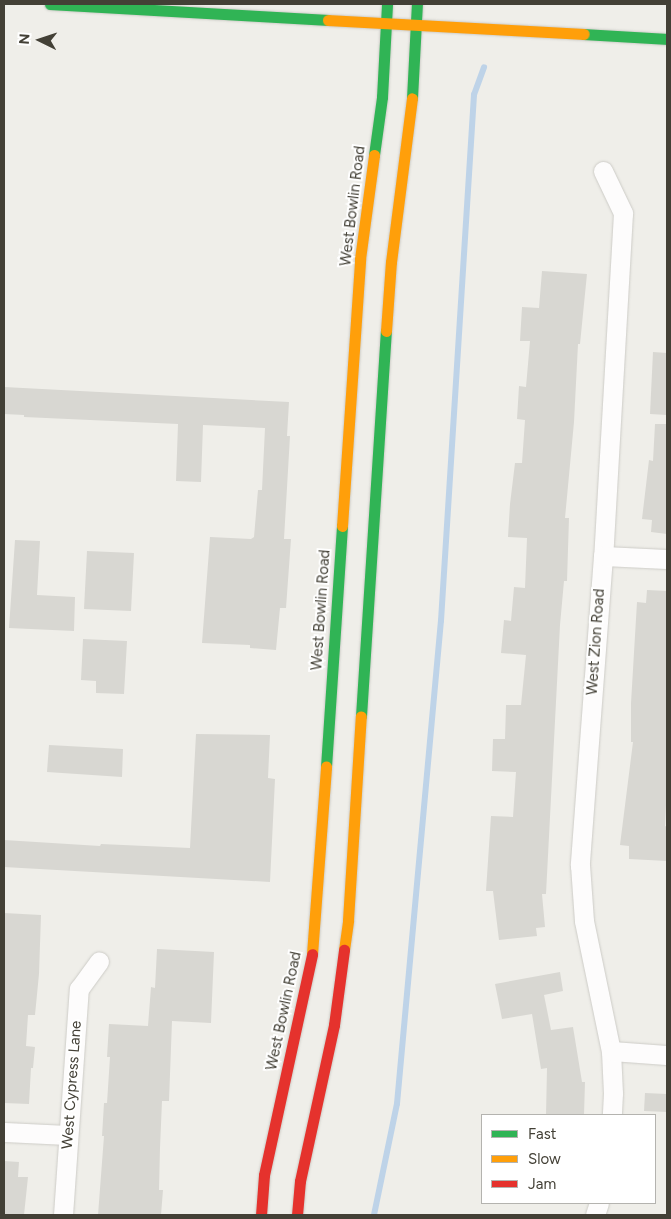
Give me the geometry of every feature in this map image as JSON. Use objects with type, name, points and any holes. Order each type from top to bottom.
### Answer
[{"type":"main road","points":[[50,4],[385,25],[667,39]]},
{"type":"main road","name":"West Bowlin Road","points":[[261,1215],[264,1175],[314,945],[360,268],[382,97],[387,4]]},
{"type":"main road","points":[[297,1215],[300,1181],[334,1025],[348,920],[391,262],[412,100],[417,4]]},
{"type":"street","name":"West Zion Road","points":[[603,171],[623,213],[603,556],[580,866],[584,921],[607,1024],[613,1093],[612,1114]]},
{"type":"street","points":[[603,556],[667,559]]},
{"type":"street","name":"West Cypress Lane","points":[[63,1215],[79,988],[99,961]]},
{"type":"street","points":[[610,1051],[667,1055]]},
{"type":"street","points":[[4,1132],[68,1135]]},
{"type":"building","points":[[542,271],[587,274],[580,344],[578,344],[574,422],[565,518],[569,518],[567,581],[564,581],[560,625],[546,894],[542,894],[545,927],[536,928],[537,936],[499,940],[493,891],[486,891],[491,816],[513,817],[516,772],[492,771],[493,739],[505,739],[506,705],[521,705],[526,655],[501,653],[504,620],[511,621],[514,587],[525,588],[527,538],[508,537],[515,463],[522,463],[525,420],[517,419],[519,386],[526,387],[530,341],[520,341],[522,307],[539,308]]},
{"type":"building","points":[[653,352],[667,353],[667,415],[650,414]]},
{"type":"building","points":[[4,387],[289,402],[287,436],[290,436],[284,539],[291,539],[286,608],[280,608],[276,650],[250,648],[250,645],[202,643],[210,537],[251,539],[254,537],[258,490],[262,490],[265,428],[203,425],[201,482],[176,481],[178,424],[24,417],[24,415],[4,414]]},
{"type":"building","points":[[655,424],[667,424],[667,534],[651,532],[652,520],[642,519],[649,460],[653,461]]},
{"type":"building","points":[[15,540],[40,541],[37,595],[75,597],[74,631],[9,628]]},
{"type":"building","points":[[87,551],[134,553],[131,611],[84,609]]},
{"type":"building","points":[[647,590],[667,591],[667,784],[665,826],[667,827],[667,861],[629,859],[629,846],[620,845],[633,742],[631,742],[631,703],[637,602],[646,603]]},
{"type":"building","points":[[83,639],[127,641],[124,694],[96,693],[96,681],[81,680]]},
{"type":"building","points":[[196,734],[270,735],[268,778],[275,779],[270,882],[4,867],[4,840],[100,846],[101,844],[190,848]]},
{"type":"building","points":[[49,745],[123,749],[122,777],[47,772]]},
{"type":"building","points":[[4,913],[41,915],[39,974],[35,1015],[28,1015],[26,1046],[35,1047],[33,1068],[31,1068],[29,1104],[4,1103]]},
{"type":"building","points":[[157,949],[214,952],[211,1023],[172,1021],[169,1101],[162,1101],[159,1190],[163,1190],[161,1215],[98,1215],[104,1136],[102,1136],[104,1103],[107,1103],[110,1057],[107,1057],[109,1024],[148,1026],[151,987],[155,988]]},
{"type":"building","points":[[560,972],[563,991],[544,995],[551,1030],[573,1027],[582,1082],[585,1082],[584,1114],[546,1114],[547,1068],[541,1069],[532,1014],[502,1019],[495,984]]},
{"type":"building","points":[[645,1093],[667,1094],[667,1112],[644,1111]]},
{"type":"building","points":[[4,1161],[19,1162],[18,1177],[28,1177],[24,1215],[4,1215]]},
{"type":"waterway","points":[[374,1215],[397,1104],[441,621],[474,95],[484,68]]},
{"type":"traffic: fast","points":[[50,4],[328,20]]},
{"type":"traffic: fast","points":[[374,155],[382,97],[387,4]]},
{"type":"traffic: fast","points":[[412,98],[417,4]]},
{"type":"traffic: fast","points":[[584,34],[667,39]]},
{"type":"traffic: fast","points":[[361,716],[386,331]]},
{"type":"traffic: fast","points":[[326,767],[342,526]]},
{"type":"traffic: slow","points":[[328,20],[584,34]]},
{"type":"traffic: slow","points":[[386,331],[391,262],[412,98]]},
{"type":"traffic: slow","points":[[342,526],[360,259],[374,155]]},
{"type":"traffic: slow","points":[[344,950],[348,920],[361,716]]},
{"type":"traffic: slow","points":[[312,954],[326,767]]},
{"type":"traffic: jam","points":[[297,1215],[300,1181],[334,1025],[344,950]]},
{"type":"traffic: jam","points":[[261,1215],[264,1175],[312,954]]}]
